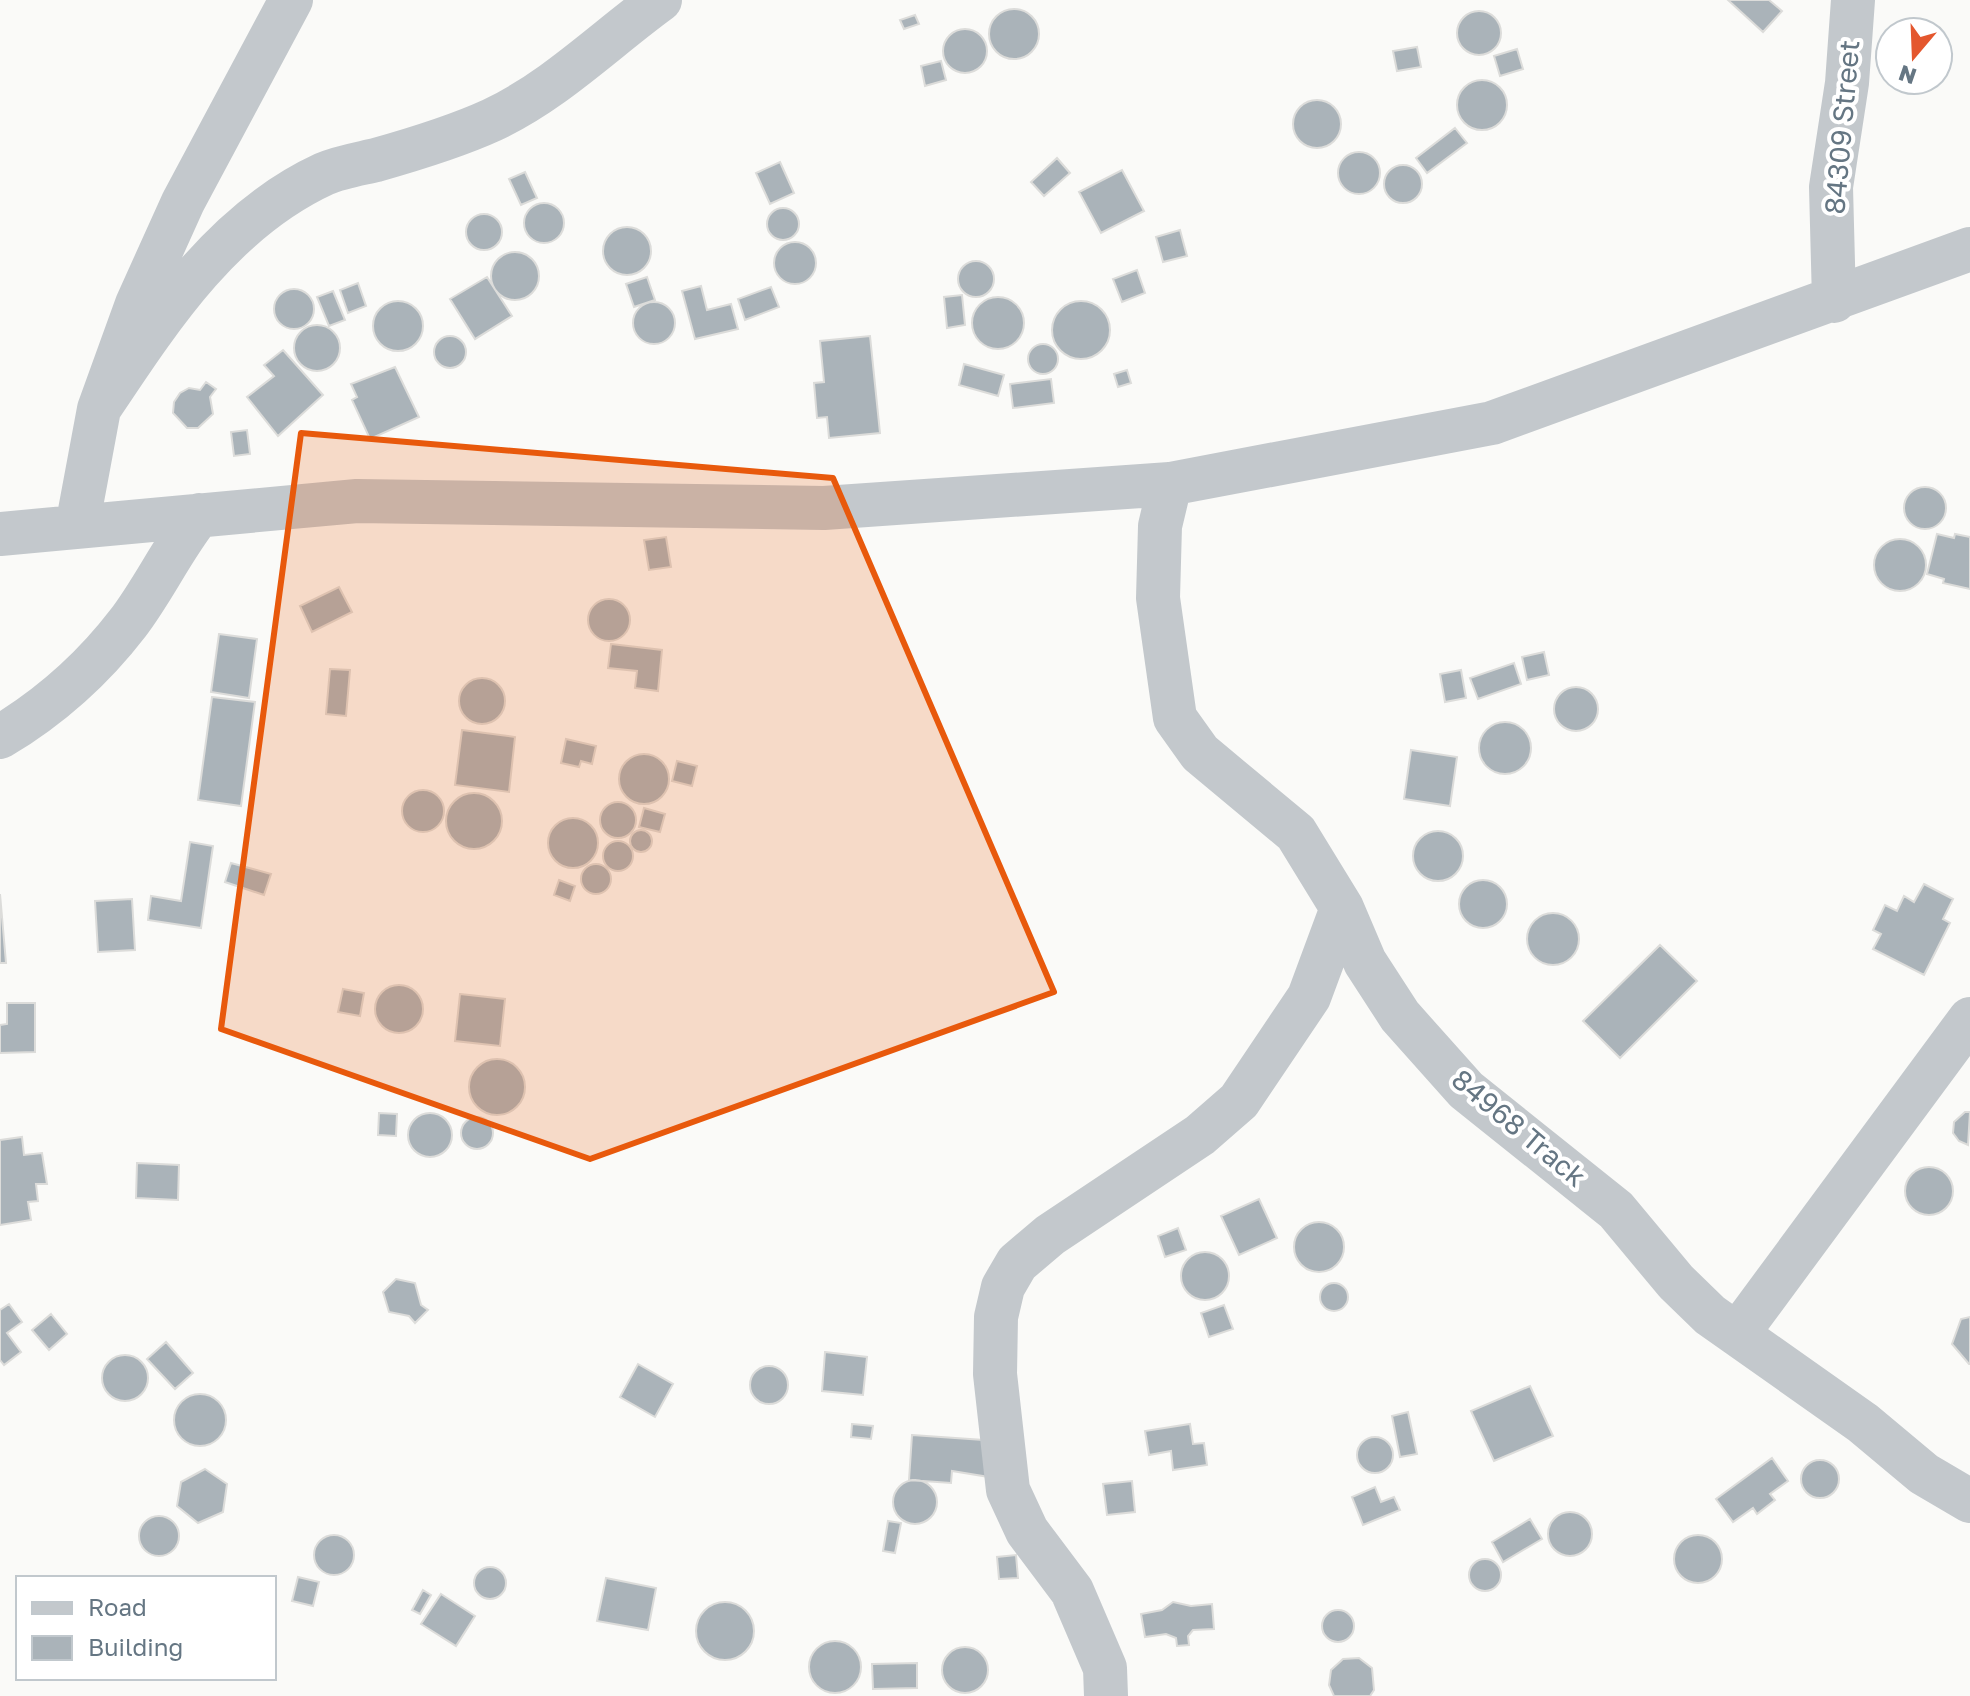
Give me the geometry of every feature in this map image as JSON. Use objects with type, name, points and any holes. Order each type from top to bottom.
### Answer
[{"type":"street","points":[[77,527],[99,409],[137,304],[183,202],[291,0]]},
{"type":"street","points":[[99,409],[156,324],[210,259],[257,216],[324,174],[398,153],[493,120],[541,93],[660,0]]},
{"type":"street","name":"84309 Street","points":[[1834,301],[1831,187],[1847,83],[1853,0]]},
{"type":"street","points":[[0,534],[357,501],[824,508],[1170,484],[1492,423],[1970,249]]},
{"type":"street","name":"84968 Track","points":[[1170,484],[1160,526],[1158,598],[1175,718],[1200,753],[1296,833],[1342,908],[1365,962],[1400,1016],[1466,1090],[1616,1210],[1676,1282],[1710,1315],[1863,1423],[1924,1474],[1970,1501]]},
{"type":"street","points":[[0,737],[40,714],[81,676],[128,622],[172,549],[199,515]]},
{"type":"street","points":[[1106,1696],[1105,1668],[1072,1591],[1027,1531],[1008,1490],[995,1374],[996,1317],[1003,1287],[1017,1263],[1050,1235],[1200,1135],[1239,1101],[1309,997],[1342,908]]},
{"type":"street","points":[[1738,1333],[1970,1019]]},
{"type":"highlighted area","points":[[301,433],[833,478],[1054,992],[590,1159],[221,1029]]},
{"type":"building","points":[[1728,0],[1769,0],[1782,11],[1763,32]]},
{"type":"building","points":[[1014,9],[1031,17],[1039,34],[1031,51],[1014,59],[997,51],[989,34],[997,17]]},
{"type":"building","points":[[1479,11],[1495,17],[1501,33],[1495,49],[1479,55],[1463,49],[1457,33],[1463,17]]},
{"type":"building","points":[[915,15],[919,24],[904,29],[900,20]]},
{"type":"building","points":[[965,29],[981,35],[987,51],[981,67],[965,73],[949,67],[943,51],[949,35]]},
{"type":"building","points":[[1417,47],[1421,67],[1397,71],[1393,51]]},
{"type":"building","points":[[1517,49],[1523,69],[1500,76],[1494,56]]},
{"type":"building","points":[[941,61],[946,80],[925,86],[921,66]]},
{"type":"building","points":[[1482,80],[1500,87],[1507,105],[1500,123],[1482,130],[1464,123],[1457,105],[1464,87]]},
{"type":"building","points":[[1317,100],[1334,107],[1341,124],[1334,141],[1317,148],[1300,141],[1293,124],[1300,107]]},
{"type":"building","points":[[1455,128],[1467,143],[1427,173],[1416,158]]},
{"type":"building","points":[[1359,152],[1374,158],[1380,173],[1374,188],[1359,194],[1344,188],[1338,173],[1344,158]]},
{"type":"building","points":[[1057,158],[1070,173],[1044,196],[1031,182]]},
{"type":"building","points":[[780,162],[794,193],[770,204],[756,173]]},
{"type":"building","points":[[1403,165],[1417,170],[1422,184],[1417,198],[1403,203],[1389,198],[1384,184],[1389,170]]},
{"type":"building","points":[[1122,170],[1144,211],[1101,233],[1079,192]]},
{"type":"building","points":[[525,172],[537,198],[521,205],[509,179]]},
{"type":"building","points":[[544,203],[558,209],[564,223],[558,237],[544,243],[530,237],[524,223],[530,209]]},
{"type":"building","points":[[783,208],[795,212],[799,224],[795,236],[783,240],[771,236],[767,224],[771,212]]},
{"type":"building","points":[[484,214],[497,219],[502,232],[497,245],[484,250],[471,245],[466,232],[471,219]]},
{"type":"building","points":[[627,227],[636,228],[644,234],[650,242],[650,260],[644,268],[636,274],[627,275],[618,274],[610,268],[604,260],[603,251],[604,242],[610,234],[618,228]]},
{"type":"building","points":[[1180,230],[1187,256],[1163,262],[1156,237]]},
{"type":"building","points":[[795,242],[810,248],[816,263],[810,278],[795,284],[780,278],[774,263],[780,248]]},
{"type":"building","points":[[515,252],[532,259],[539,276],[532,293],[515,300],[498,293],[491,276],[498,259]]},
{"type":"building","points":[[976,261],[989,266],[994,279],[989,292],[976,297],[963,292],[958,279],[963,266]]},
{"type":"building","points":[[1137,270],[1145,293],[1122,302],[1113,279]]},
{"type":"building","points":[[487,277],[512,316],[475,339],[450,299]]},
{"type":"building","points":[[647,277],[655,300],[634,307],[626,284]]},
{"type":"building","points":[[358,283],[366,306],[348,313],[340,290]]},
{"type":"building","points":[[701,286],[707,310],[731,304],[738,329],[695,339],[682,291]]},
{"type":"building","points":[[771,287],[779,307],[745,320],[738,299]]},
{"type":"building","points":[[294,289],[308,295],[314,309],[308,323],[294,329],[280,323],[274,309],[280,295]]},
{"type":"building","points":[[333,291],[345,320],[329,326],[317,297]]},
{"type":"building","points":[[962,295],[965,325],[947,328],[944,297]]},
{"type":"building","points":[[998,297],[1016,305],[1024,323],[1016,341],[998,349],[980,341],[972,323],[980,305]]},
{"type":"building","points":[[1081,301],[1102,309],[1110,330],[1102,351],[1081,359],[1060,351],[1052,330],[1060,309]]},
{"type":"building","points":[[388,302],[408,302],[422,316],[422,336],[408,350],[388,350],[374,336],[374,316]]},
{"type":"building","points":[[654,302],[669,308],[675,323],[669,338],[654,344],[639,338],[633,323],[639,308]]},
{"type":"building","points":[[317,325],[326,326],[333,332],[339,339],[339,357],[333,364],[326,370],[317,371],[308,370],[301,364],[295,357],[294,348],[295,339],[301,332],[308,326]]},
{"type":"building","points":[[450,336],[461,341],[466,352],[461,363],[450,368],[439,363],[434,352],[439,341]]},
{"type":"building","points":[[870,336],[880,433],[829,438],[827,417],[817,418],[814,383],[824,382],[820,341]]},
{"type":"building","points":[[1043,344],[1054,348],[1058,359],[1054,370],[1043,374],[1032,370],[1028,359],[1032,348]]},
{"type":"building","points":[[283,350],[323,395],[278,436],[247,397],[274,376],[264,365]]},
{"type":"building","points":[[964,364],[1004,375],[998,396],[959,385]]},
{"type":"building","points":[[395,367],[419,417],[370,439],[352,400],[357,397],[351,384]]},
{"type":"building","points":[[1127,370],[1131,383],[1118,387],[1114,374]]},
{"type":"building","points":[[1051,379],[1054,403],[1013,408],[1010,384]]},
{"type":"building","points":[[206,382],[216,389],[210,397],[213,414],[198,428],[187,428],[173,413],[174,402],[180,393],[189,388],[200,390]]},
{"type":"building","points":[[247,430],[250,454],[234,456],[231,432]]},
{"type":"building","points":[[1925,487],[1940,493],[1946,508],[1940,523],[1925,529],[1910,523],[1904,508],[1910,493]]},
{"type":"building","points":[[1937,534],[1954,538],[1955,534],[1970,537],[1970,589],[1943,583],[1944,579],[1927,574]]},
{"type":"building","points":[[666,537],[671,567],[649,570],[644,540]]},
{"type":"building","points":[[1900,539],[1919,546],[1926,565],[1919,584],[1900,591],[1881,584],[1874,565],[1881,546]]},
{"type":"building","points":[[339,587],[352,612],[312,632],[300,606]]},
{"type":"building","points":[[609,599],[624,605],[630,620],[624,635],[609,641],[594,635],[588,620],[594,605]]},
{"type":"building","points":[[219,634],[257,639],[249,698],[211,692]]},
{"type":"building","points":[[611,644],[662,650],[658,691],[635,688],[637,671],[608,668]]},
{"type":"building","points":[[1544,652],[1549,675],[1527,680],[1522,657]]},
{"type":"building","points":[[1514,663],[1521,684],[1478,699],[1470,678]]},
{"type":"building","points":[[330,669],[350,670],[346,716],[326,714]]},
{"type":"building","points":[[1461,670],[1466,698],[1445,702],[1440,674]]},
{"type":"building","points":[[482,678],[498,685],[505,701],[498,717],[482,724],[466,717],[459,701],[466,685]]},
{"type":"building","points":[[1576,687],[1591,694],[1598,709],[1591,724],[1576,731],[1561,724],[1554,709],[1561,694]]},
{"type":"building","points":[[212,697],[255,702],[241,806],[198,800]]},
{"type":"building","points":[[1505,722],[1523,730],[1531,748],[1523,766],[1505,774],[1487,766],[1479,748],[1487,730]]},
{"type":"building","points":[[462,730],[515,737],[509,792],[455,785]]},
{"type":"building","points":[[566,739],[596,746],[592,764],[581,761],[579,767],[561,763]]},
{"type":"building","points":[[1411,750],[1457,757],[1450,806],[1404,799]]},
{"type":"building","points":[[644,754],[662,761],[669,779],[662,797],[644,804],[626,797],[619,779],[626,761]]},
{"type":"building","points":[[677,761],[697,766],[692,786],[672,781]]},
{"type":"building","points":[[423,790],[438,796],[444,811],[438,826],[423,832],[408,826],[402,811],[408,796]]},
{"type":"building","points":[[474,793],[494,801],[502,821],[494,841],[474,849],[454,841],[446,821],[454,801]]},
{"type":"building","points":[[618,802],[630,808],[636,820],[630,832],[618,838],[606,832],[600,820],[606,808]]},
{"type":"building","points":[[644,808],[665,814],[660,832],[639,827]]},
{"type":"building","points":[[573,818],[591,825],[598,843],[591,861],[573,868],[555,861],[548,843],[555,825]]},
{"type":"building","points":[[637,830],[645,830],[652,841],[645,852],[637,852],[630,845],[630,837]]},
{"type":"building","points":[[1438,831],[1456,838],[1463,856],[1456,874],[1438,881],[1420,874],[1413,856],[1420,838]]},
{"type":"building","points":[[618,841],[629,845],[633,856],[629,867],[618,871],[607,867],[603,856],[607,845]]},
{"type":"building","points":[[190,842],[213,846],[201,928],[148,920],[151,896],[181,901]]},
{"type":"building","points":[[231,863],[271,874],[264,895],[225,882]]},
{"type":"building","points":[[596,864],[607,868],[611,879],[607,890],[596,894],[585,890],[581,879],[585,868]]},
{"type":"building","points":[[559,880],[575,886],[570,901],[554,895]]},
{"type":"building","points":[[1483,880],[1500,887],[1507,904],[1500,921],[1483,928],[1466,921],[1459,904],[1466,887]]},
{"type":"building","points":[[1924,884],[1953,899],[1943,919],[1950,923],[1924,975],[1873,949],[1881,934],[1873,930],[1885,905],[1897,911],[1904,896],[1914,902]]},
{"type":"building","points":[[0,894],[6,963],[0,963]]},
{"type":"building","points":[[132,899],[135,950],[98,952],[95,901]]},
{"type":"building","points":[[1553,913],[1571,921],[1579,939],[1571,957],[1553,965],[1535,957],[1527,939],[1535,921]]},
{"type":"building","points":[[1660,945],[1697,981],[1620,1058],[1583,1021]]},
{"type":"building","points":[[399,985],[416,992],[423,1009],[416,1026],[399,1033],[382,1026],[375,1009],[382,992]]},
{"type":"building","points":[[343,989],[364,993],[360,1016],[338,1012]]},
{"type":"building","points":[[460,994],[505,999],[500,1046],[455,1041]]},
{"type":"building","points":[[7,1003],[35,1003],[35,1052],[0,1053],[0,1025],[7,1024]]},
{"type":"building","points":[[497,1059],[517,1067],[525,1087],[517,1107],[497,1115],[477,1107],[469,1087],[477,1067]]},
{"type":"building","points":[[1965,1112],[1970,1112],[1968,1145],[1959,1141],[1953,1133],[1954,1122]]},
{"type":"building","points":[[379,1113],[397,1114],[396,1136],[378,1135]]},
{"type":"building","points":[[430,1113],[446,1119],[452,1135],[446,1151],[430,1157],[414,1151],[408,1135],[414,1119]]},
{"type":"building","points":[[477,1117],[488,1122],[493,1133],[488,1144],[477,1149],[466,1144],[461,1133],[466,1122]]},
{"type":"building","points":[[22,1137],[24,1155],[42,1153],[47,1184],[36,1184],[38,1201],[28,1202],[31,1220],[0,1225],[0,1140]]},
{"type":"building","points":[[137,1163],[179,1165],[178,1200],[136,1198]]},
{"type":"building","points":[[1929,1167],[1938,1168],[1946,1174],[1952,1182],[1952,1200],[1946,1208],[1938,1214],[1929,1215],[1920,1214],[1912,1208],[1906,1200],[1905,1191],[1906,1182],[1912,1174],[1920,1168]]},
{"type":"building","points":[[1259,1199],[1277,1238],[1239,1255],[1221,1216]]},
{"type":"building","points":[[1319,1222],[1337,1229],[1344,1247],[1337,1265],[1319,1272],[1301,1265],[1294,1247],[1301,1229]]},
{"type":"building","points":[[1178,1228],[1186,1250],[1165,1257],[1158,1236]]},
{"type":"building","points":[[1205,1252],[1222,1259],[1229,1276],[1222,1293],[1205,1300],[1188,1293],[1181,1276],[1188,1259]]},
{"type":"building","points":[[396,1279],[415,1283],[421,1305],[428,1310],[415,1323],[409,1316],[389,1312],[383,1292]]},
{"type":"building","points":[[1334,1283],[1344,1287],[1348,1297],[1344,1307],[1334,1311],[1324,1307],[1320,1297],[1324,1287]]},
{"type":"building","points":[[9,1304],[22,1322],[7,1333],[21,1352],[4,1365],[0,1360],[0,1310]]},
{"type":"building","points":[[1224,1305],[1233,1329],[1209,1337],[1201,1313]]},
{"type":"building","points":[[51,1314],[67,1334],[49,1350],[32,1330]]},
{"type":"building","points":[[1970,1317],[1969,1364],[1952,1344],[1961,1319]]},
{"type":"building","points":[[166,1342],[193,1373],[175,1389],[147,1359]]},
{"type":"building","points":[[825,1352],[867,1357],[863,1395],[822,1391]]},
{"type":"building","points":[[125,1355],[141,1362],[148,1378],[141,1394],[125,1401],[109,1394],[102,1378],[109,1362]]},
{"type":"building","points":[[638,1364],[673,1384],[655,1417],[620,1397]]},
{"type":"building","points":[[769,1366],[782,1372],[788,1385],[782,1398],[769,1404],[756,1398],[750,1385],[756,1372]]},
{"type":"building","points":[[1530,1386],[1553,1436],[1494,1461],[1471,1411]]},
{"type":"building","points":[[200,1394],[218,1402],[226,1420],[218,1438],[200,1446],[182,1438],[174,1420],[182,1402]]},
{"type":"building","points":[[1408,1412],[1417,1454],[1400,1457],[1392,1416]]},
{"type":"building","points":[[852,1424],[873,1426],[871,1439],[851,1437]]},
{"type":"building","points":[[1190,1424],[1193,1444],[1204,1443],[1207,1465],[1173,1470],[1171,1451],[1149,1455],[1145,1431]]},
{"type":"building","points":[[912,1435],[998,1441],[995,1478],[952,1471],[951,1483],[909,1480]]},
{"type":"building","points":[[1375,1437],[1388,1442],[1393,1455],[1388,1468],[1375,1473],[1362,1468],[1357,1455],[1362,1442]]},
{"type":"building","points":[[1772,1458],[1788,1481],[1770,1494],[1775,1500],[1757,1514],[1753,1508],[1733,1522],[1716,1499]]},
{"type":"building","points":[[1820,1460],[1833,1466],[1839,1479],[1833,1492],[1820,1498],[1807,1492],[1801,1479],[1807,1466]]},
{"type":"building","points":[[205,1469],[227,1484],[223,1512],[198,1523],[177,1506],[181,1482]]},
{"type":"building","points":[[915,1480],[930,1487],[937,1502],[930,1517],[915,1524],[900,1517],[893,1502],[900,1487]]},
{"type":"building","points":[[1132,1481],[1135,1512],[1107,1515],[1103,1484]]},
{"type":"building","points":[[1375,1487],[1381,1502],[1394,1497],[1400,1510],[1363,1525],[1352,1497]]},
{"type":"building","points":[[1570,1512],[1585,1519],[1592,1534],[1585,1549],[1570,1556],[1555,1549],[1548,1534],[1555,1519]]},
{"type":"building","points":[[159,1516],[173,1522],[179,1536],[173,1550],[159,1556],[145,1550],[139,1536],[145,1522]]},
{"type":"building","points":[[1530,1519],[1542,1539],[1503,1562],[1492,1542]]},
{"type":"building","points":[[888,1521],[901,1523],[895,1553],[883,1551]]},
{"type":"building","points":[[334,1535],[348,1541],[354,1555],[348,1569],[334,1575],[320,1569],[314,1555],[320,1541]]},
{"type":"building","points":[[1698,1535],[1715,1542],[1722,1559],[1715,1576],[1698,1583],[1681,1576],[1674,1559],[1681,1542]]},
{"type":"building","points":[[1016,1555],[1018,1578],[999,1579],[997,1557]]},
{"type":"building","points":[[1485,1559],[1496,1564],[1501,1575],[1496,1586],[1485,1591],[1474,1586],[1469,1575],[1474,1564]]},
{"type":"building","points":[[490,1567],[502,1571],[506,1583],[502,1595],[490,1599],[478,1595],[474,1583],[478,1571]]},
{"type":"building","points":[[298,1577],[319,1582],[313,1606],[292,1601]]},
{"type":"building","points":[[606,1578],[656,1588],[648,1630],[597,1621]]},
{"type":"building","points":[[423,1590],[431,1595],[420,1614],[412,1610]]},
{"type":"building","points":[[441,1594],[475,1616],[456,1646],[421,1624]]},
{"type":"building","points":[[725,1602],[736,1604],[745,1611],[752,1620],[752,1642],[745,1651],[736,1658],[725,1660],[714,1658],[705,1651],[698,1642],[696,1631],[698,1620],[705,1611],[714,1604]]},
{"type":"building","points":[[1173,1602],[1191,1606],[1212,1604],[1214,1629],[1193,1630],[1188,1636],[1189,1645],[1177,1646],[1176,1638],[1166,1634],[1145,1637],[1141,1614],[1162,1610]]},
{"type":"building","points":[[1338,1610],[1349,1615],[1354,1626],[1349,1637],[1338,1642],[1327,1637],[1322,1626],[1327,1615]]},
{"type":"building","points":[[835,1641],[853,1649],[861,1667],[853,1685],[835,1693],[817,1685],[809,1667],[817,1649]]},
{"type":"building","points":[[965,1647],[982,1653],[988,1670],[982,1687],[965,1693],[948,1687],[942,1670],[948,1653]]},
{"type":"building","points":[[1359,1658],[1372,1668],[1374,1690],[1370,1696],[1334,1696],[1329,1685],[1331,1670],[1343,1659]]},
{"type":"building","points":[[917,1663],[917,1688],[873,1689],[872,1664]]}]
